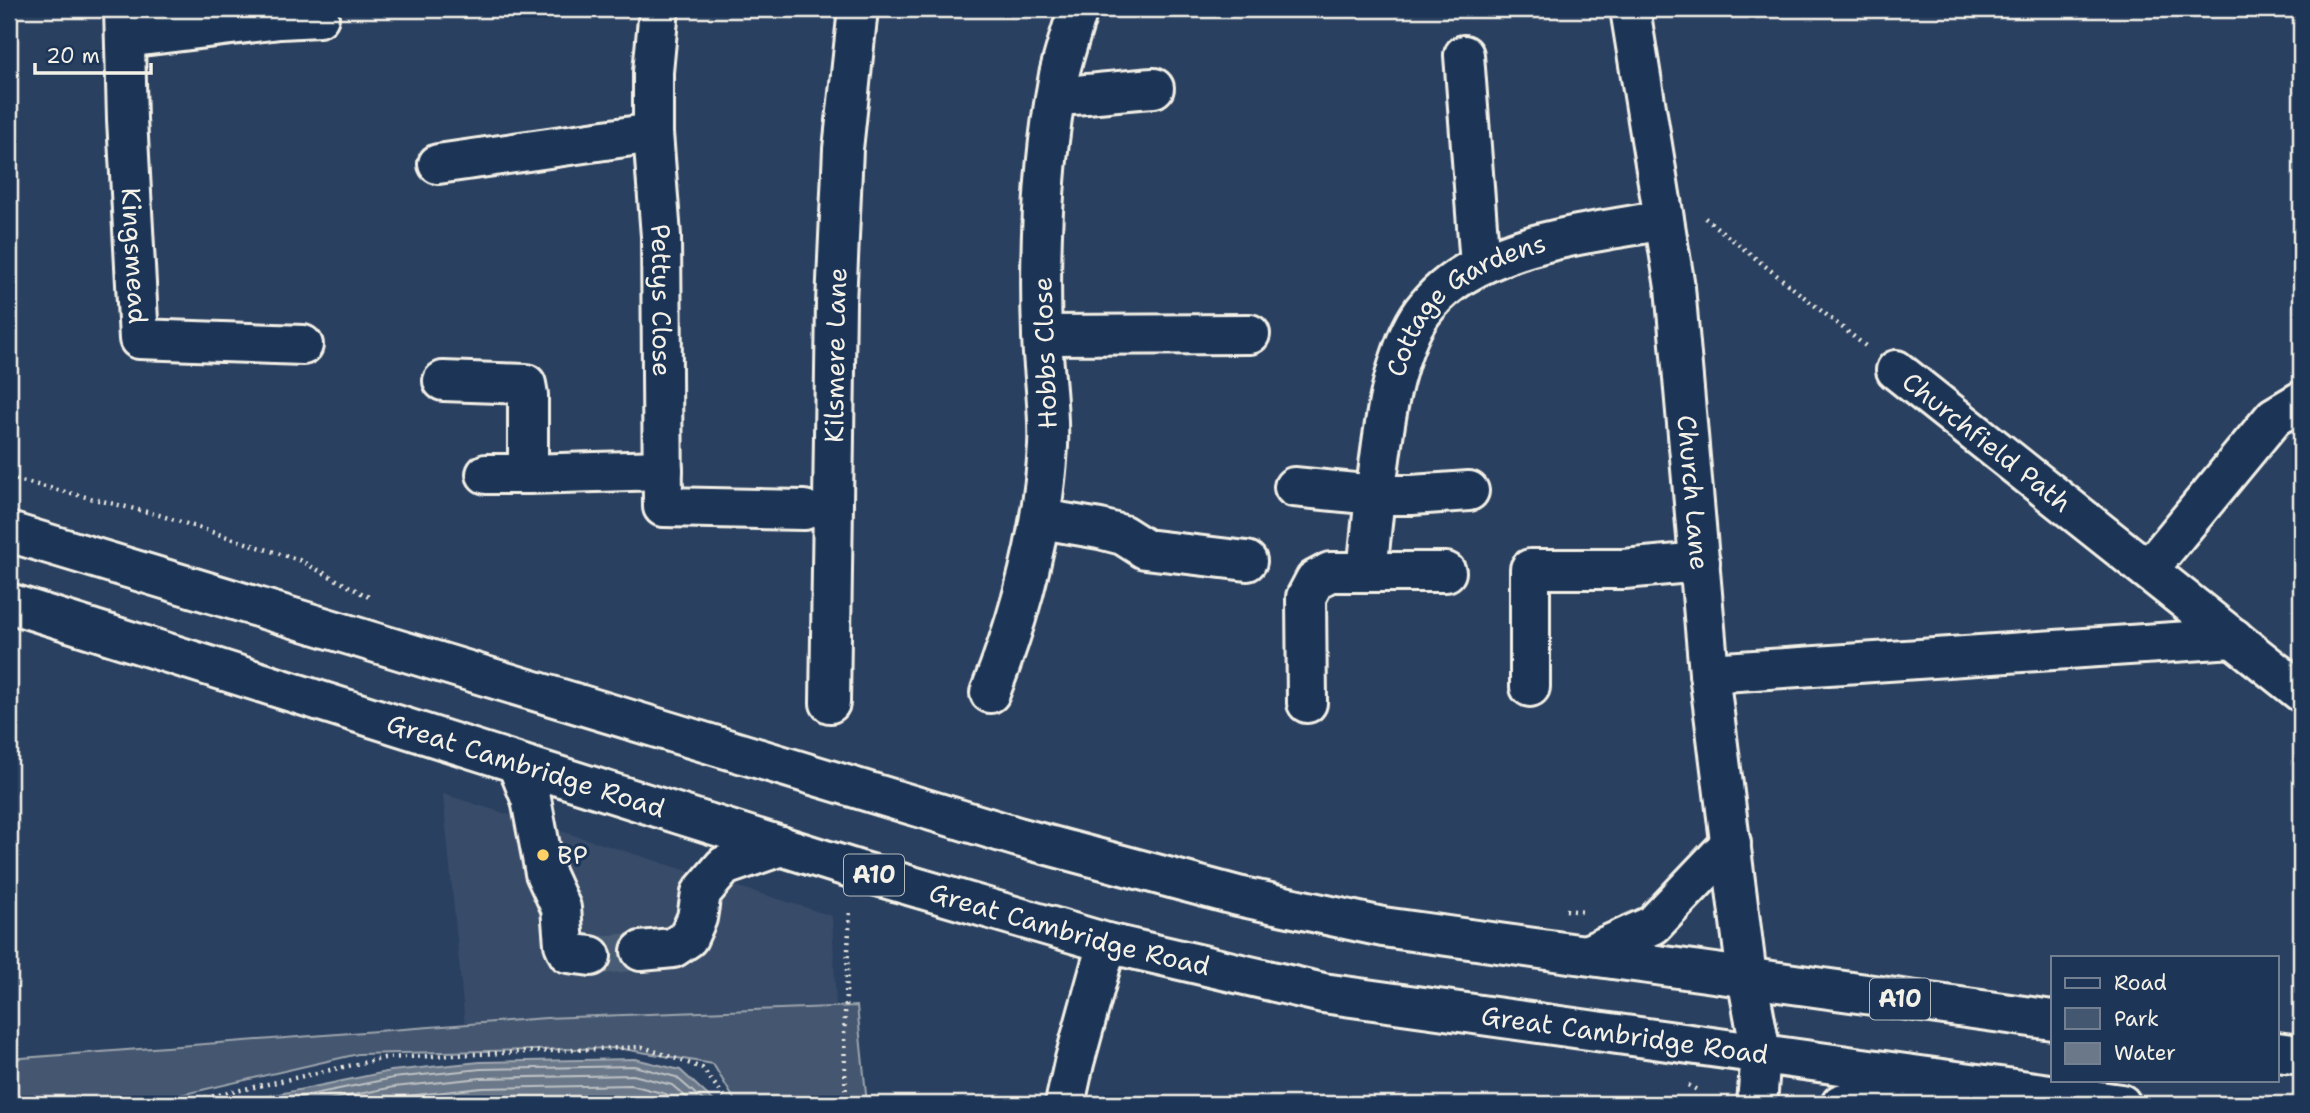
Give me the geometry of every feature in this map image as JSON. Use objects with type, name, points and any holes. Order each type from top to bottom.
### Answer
[{"type":"main road","name":"Pettys Close","points":[[659,9],[653,72],[653,133],[661,236],[663,508],[804,510]]},
{"type":"main road","name":"Kilsmere Lane","points":[[830,703],[842,149],[858,9]]},
{"type":"main road","name":"Hobbs Close","points":[[990,693],[1020,605],[1041,519],[1048,444],[1041,250],[1045,176],[1060,73],[1078,9]]},
{"type":"main road","name":"Church Lane","points":[[1630,9],[1675,287],[1709,673],[1747,977],[1761,1053]]},
{"type":"main road","points":[[125,23],[318,17]]},
{"type":"main road","name":"Kingsmead","points":[[125,23],[139,340],[303,345]]},
{"type":"main road","points":[[1464,55],[1480,265]]},
{"type":"main road","points":[[1056,96],[1154,88]]},
{"type":"main road","points":[[438,164],[653,133]]},
{"type":"main road","name":"Cottage Gardens","points":[[1368,557],[1375,495],[1397,369],[1409,337],[1426,307],[1464,274],[1480,265],[1540,245],[1664,220]]},
{"type":"main road","points":[[1042,335],[1250,334]]},
{"type":"main road","name":"Churchfield Path","points":[[1896,370],[2301,692]]},
{"type":"main road","points":[[443,381],[526,384],[528,474]]},
{"type":"main road","points":[[2148,570],[2274,417],[2301,401]]},
{"type":"main road","points":[[486,474],[663,470]]},
{"type":"main road","points":[[1294,487],[1375,495],[1469,491]]},
{"type":"main road","points":[[1041,519],[1123,535],[1145,549],[1247,561]]},
{"type":"main road","name":"A10","points":[[9,532],[1044,844],[1238,896],[1383,927],[2051,1020]]},
{"type":"main road","points":[[1307,703],[1306,597],[1315,580],[1368,557],[1446,572]]},
{"type":"main road","points":[[1530,687],[1530,569],[1624,569],[1700,562]]},
{"type":"main road","name":"Great Cambridge Road","points":[[9,603],[781,846],[1107,943],[1323,993],[2121,1104]]},
{"type":"main road","points":[[1709,673],[2234,638]]},
{"type":"main road","points":[[517,764],[531,799],[545,873],[561,908],[564,943],[568,953],[591,956]]},
{"type":"main road","points":[[1586,955],[1653,925],[1731,843]]},
{"type":"main road","points":[[641,951],[673,948],[688,938],[697,918],[701,892],[724,866],[781,846]]},
{"type":"main road","points":[[1065,1104],[1107,943]]},
{"type":"main road","points":[[2278,1052],[2301,1055]]},
{"type":"main road","points":[[1757,1104],[1761,1053]]},
{"type":"main road","points":[[1841,1104],[1931,1077]]},
{"type":"path","name":"Churchfield Path","points":[[1664,220],[1701,216],[1896,370]]},
{"type":"path","points":[[846,1104],[844,1036],[850,901]]},
{"type":"path","points":[[177,1104],[384,1058],[643,1047],[702,1068],[730,1104]]},
{"type":"shaded area","name":"BP","points":[[443,794],[832,916],[836,1007],[546,1018],[465,1025]]},
{"type":"green space","points":[[857,1006],[867,1104],[737,1104],[713,1064],[617,1048],[358,1054],[141,1104],[9,1104],[9,1059],[546,1018]]},
{"type":"water","points":[[635,1059],[680,1070],[717,1104],[230,1104],[391,1071],[480,1062]]},
{"type":"tunnel","points":[[591,956],[641,951]]},
{"type":"place","name":"BP","points":[[543,855]]}]
